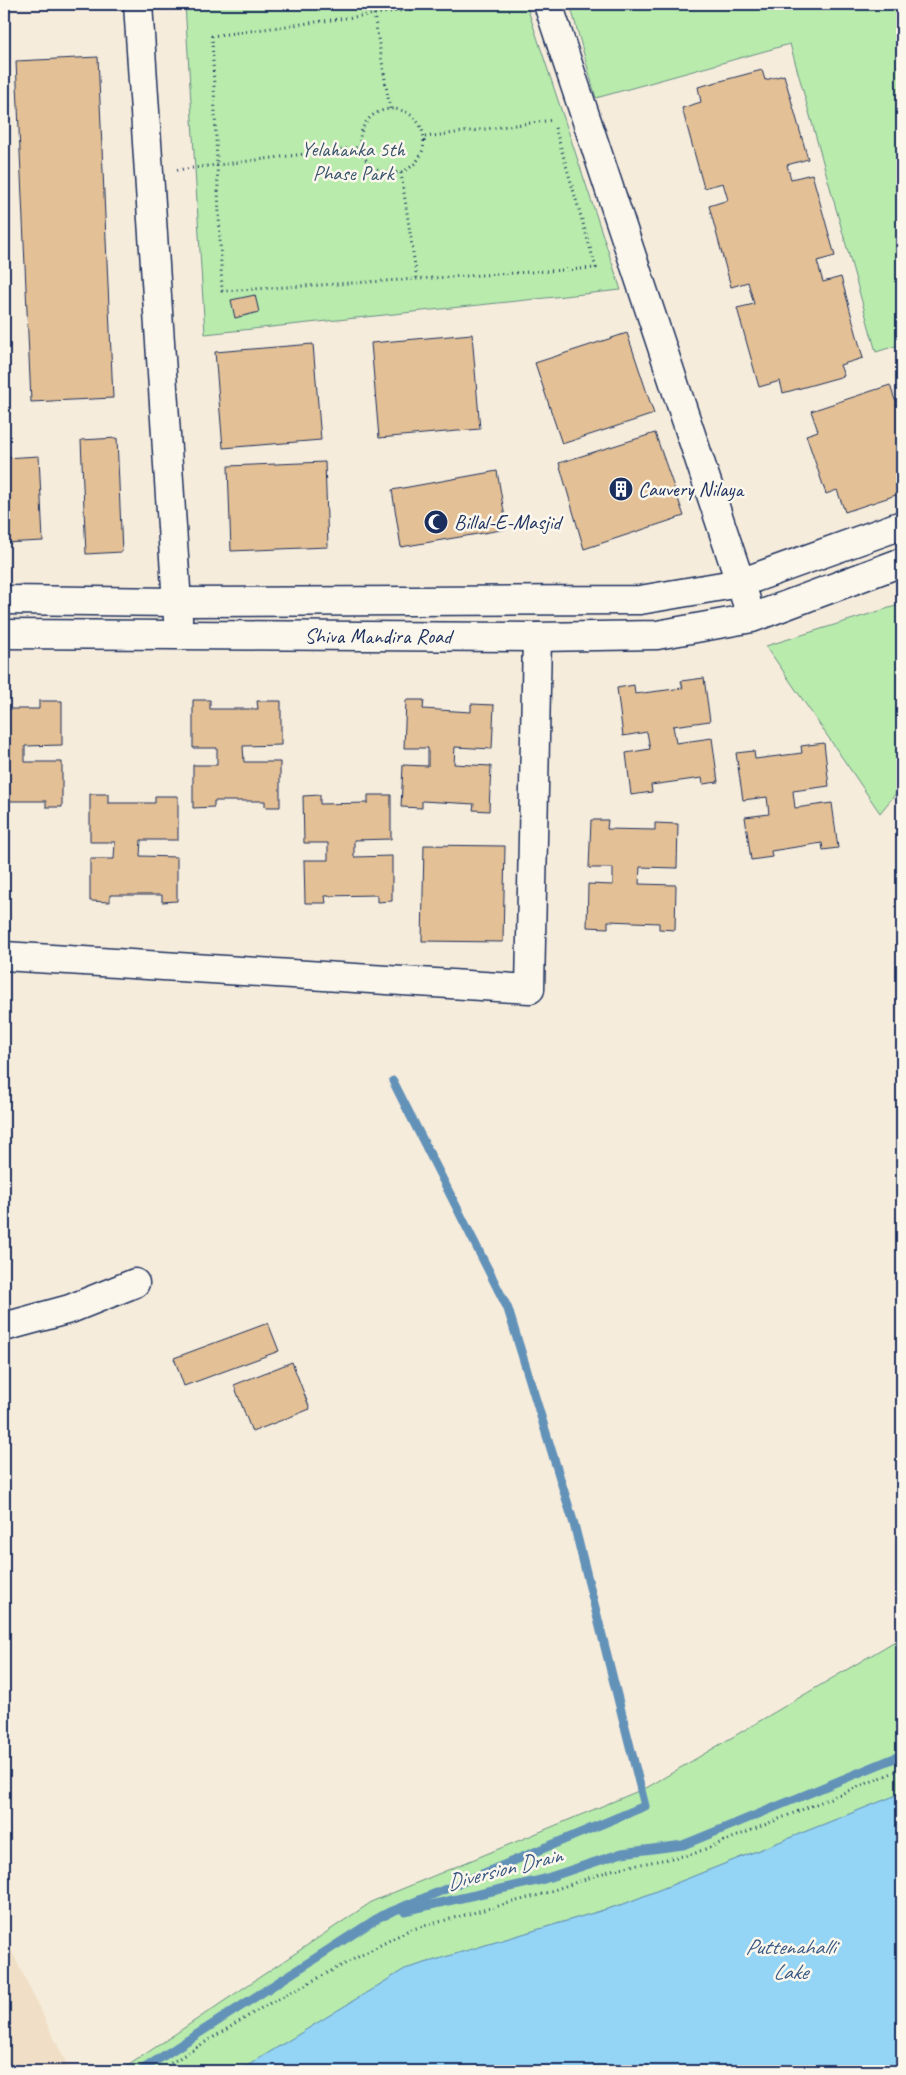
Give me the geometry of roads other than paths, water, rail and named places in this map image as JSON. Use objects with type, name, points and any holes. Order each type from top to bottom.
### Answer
[{"type":"street","points":[[138,4],[179,636]]},
{"type":"street","points":[[548,4],[752,618]]},
{"type":"street","points":[[4,600],[177,602],[640,600],[740,583],[902,525]]},
{"type":"street","name":"Shiva Mandira Road","points":[[4,634],[537,637],[657,635],[752,618],[902,562]]},
{"type":"street","points":[[4,956],[530,989],[537,637]]},
{"type":"street","points":[[4,1327],[70,1309],[135,1283]]},
{"type":"water","name":"Puttenahalli Lake","points":[[902,1793],[902,2071],[239,2071],[405,1969],[624,1904]]},
{"type":"waterway","points":[[381,1916],[645,1806],[574,1524],[508,1309],[393,1081]]},
{"type":"waterway","name":"Diversion Drain","points":[[404,1911],[541,1880],[622,1853],[683,1845],[902,1755]]},
{"type":"waterway","name":"Diversion Drain","points":[[140,2071],[381,1916],[386,1915]]},
{"type":"place","name":"Cauvery Nilaya","points":[[621,489]]},
{"type":"place","name":"Billal-E-Masjid","points":[[436,522]]},
{"type":"park label","name":"Yelahanka 5th Phase Park","points":[[353,161]]}]
